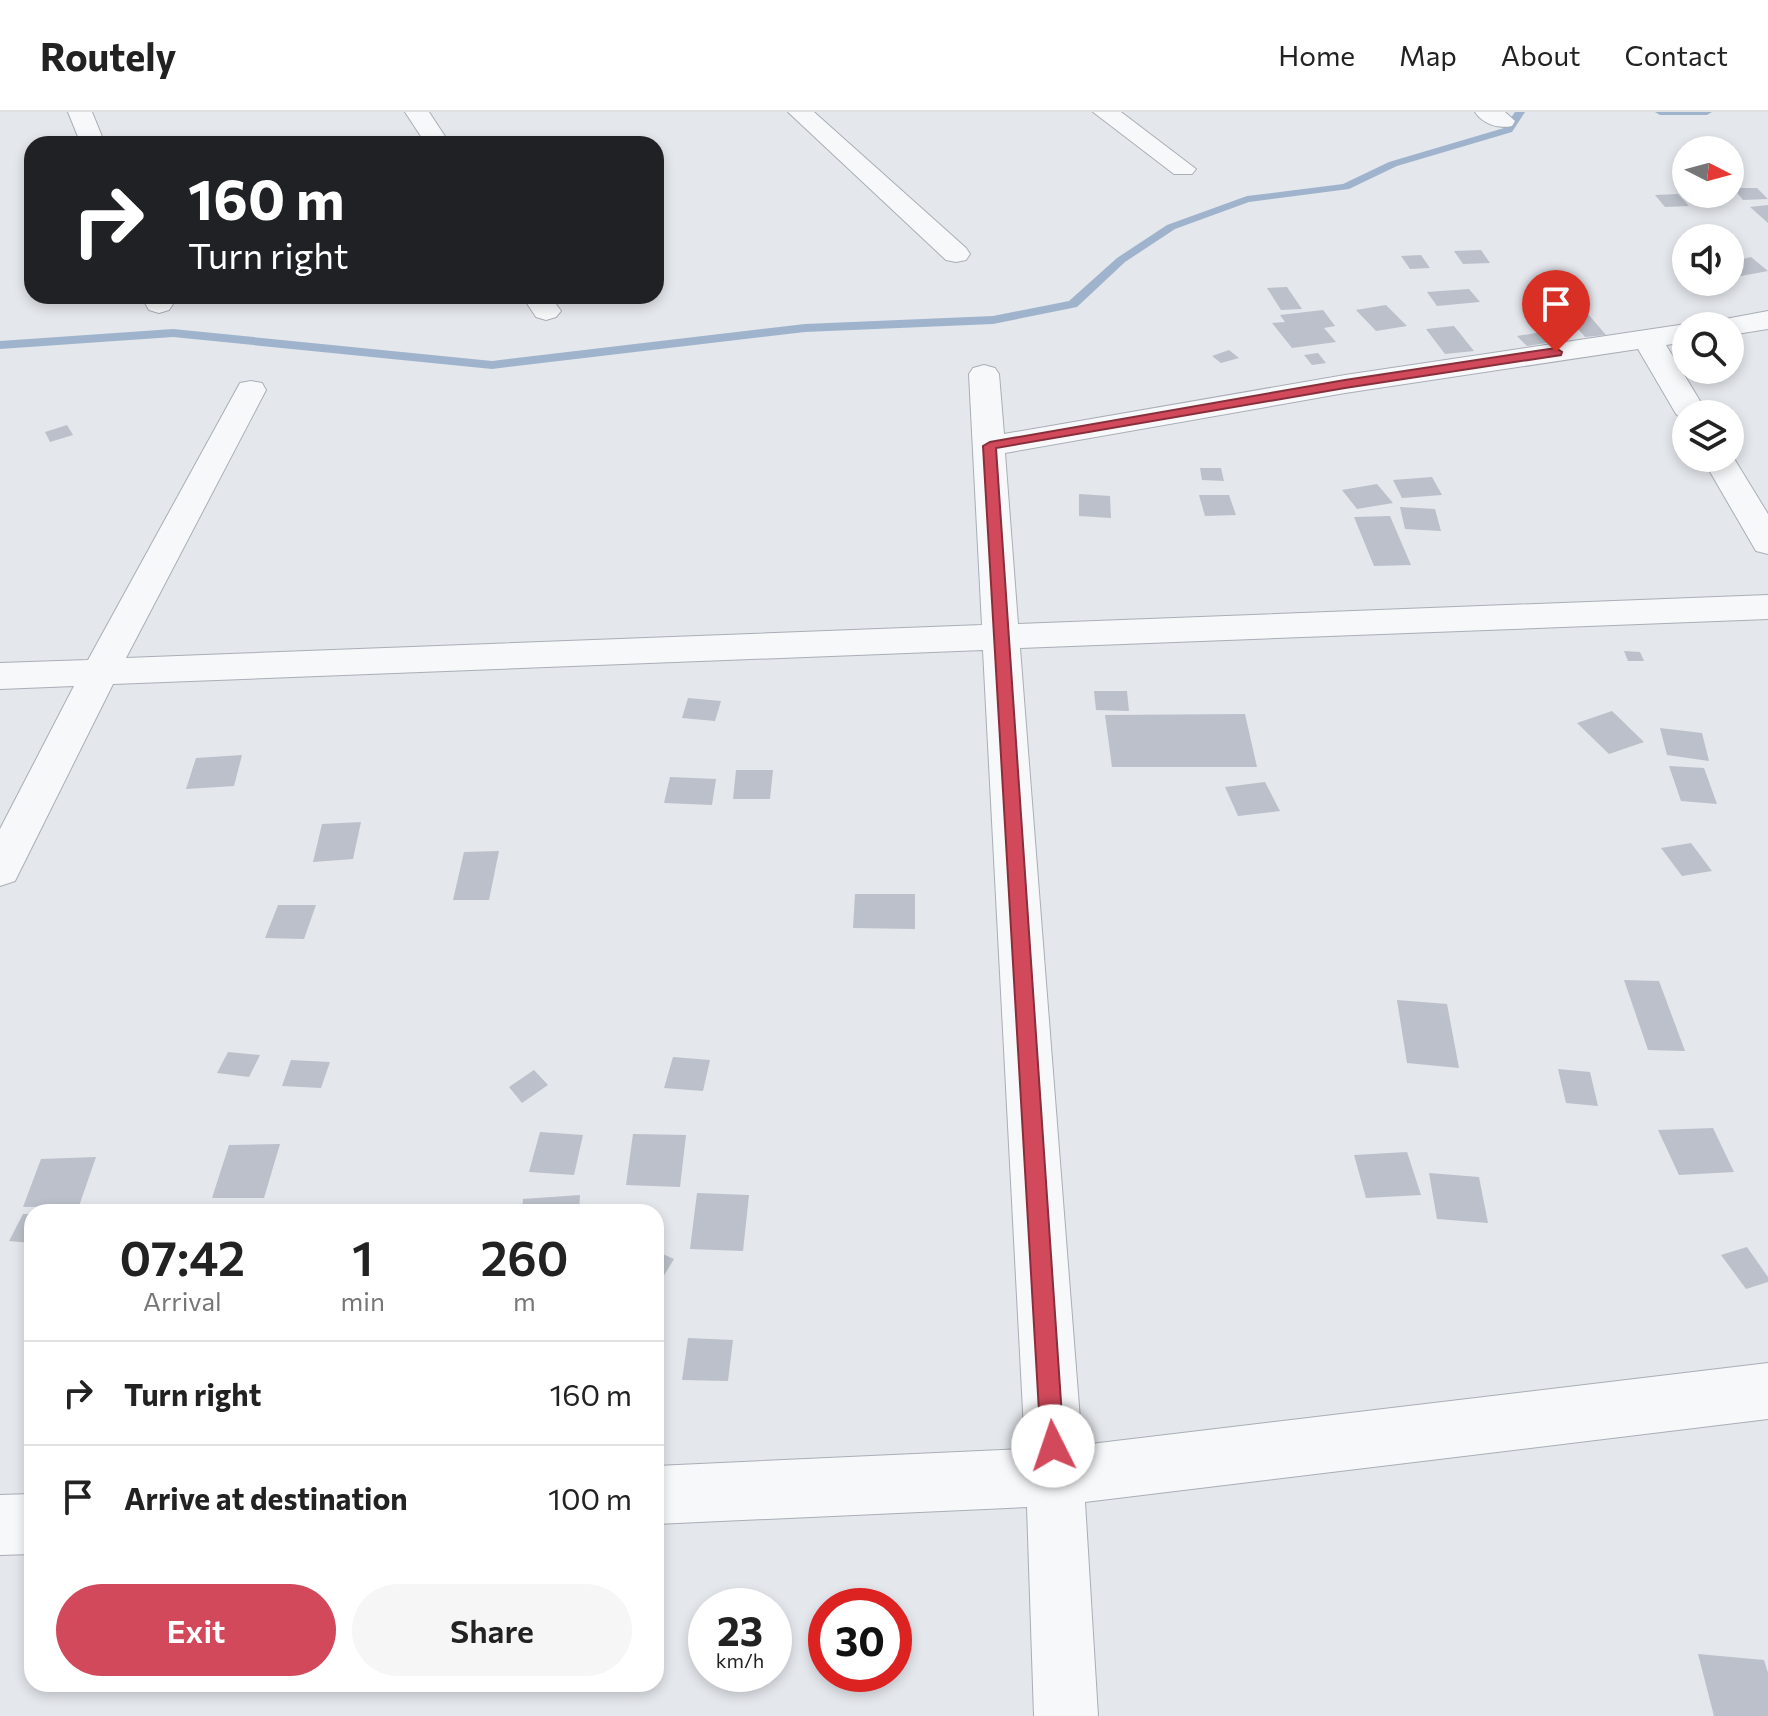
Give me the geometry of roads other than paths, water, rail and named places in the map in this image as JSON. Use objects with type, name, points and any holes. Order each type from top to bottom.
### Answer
[{"type":"street","points":[[80,112],[90,136]]},
{"type":"street","points":[[417,112],[433,136]]},
{"type":"street","points":[[800,112],[956,254]]},
{"type":"street","points":[[1105,112],[1183,169]]},
{"type":"street","points":[[1744,324],[1768,320]]},
{"type":"street","points":[[990,446],[1345,384],[1672,335]]},
{"type":"street","points":[[1647,339],[1684,400]]},
{"type":"street","points":[[984,374],[1055,1477],[1066,1716]]},
{"type":"street","points":[[0,870],[100,672],[251,390]]},
{"type":"street","points":[[1726,472],[1768,543]]},
{"type":"street","points":[[0,676],[1768,607]]},
{"type":"street","points":[[664,1495],[1055,1477],[1768,1391]]},
{"type":"street","points":[[0,1525],[24,1524]]},
{"type":"waterway","points":[[0,345],[173,333],[492,365],[805,328],[993,320],[1073,304],[1121,260],[1171,227],[1247,199],[1345,187],[1393,164],[1508,130],[1520,112]]},
{"type":"waterway","points":[[1660,112],[1707,112]]}]
